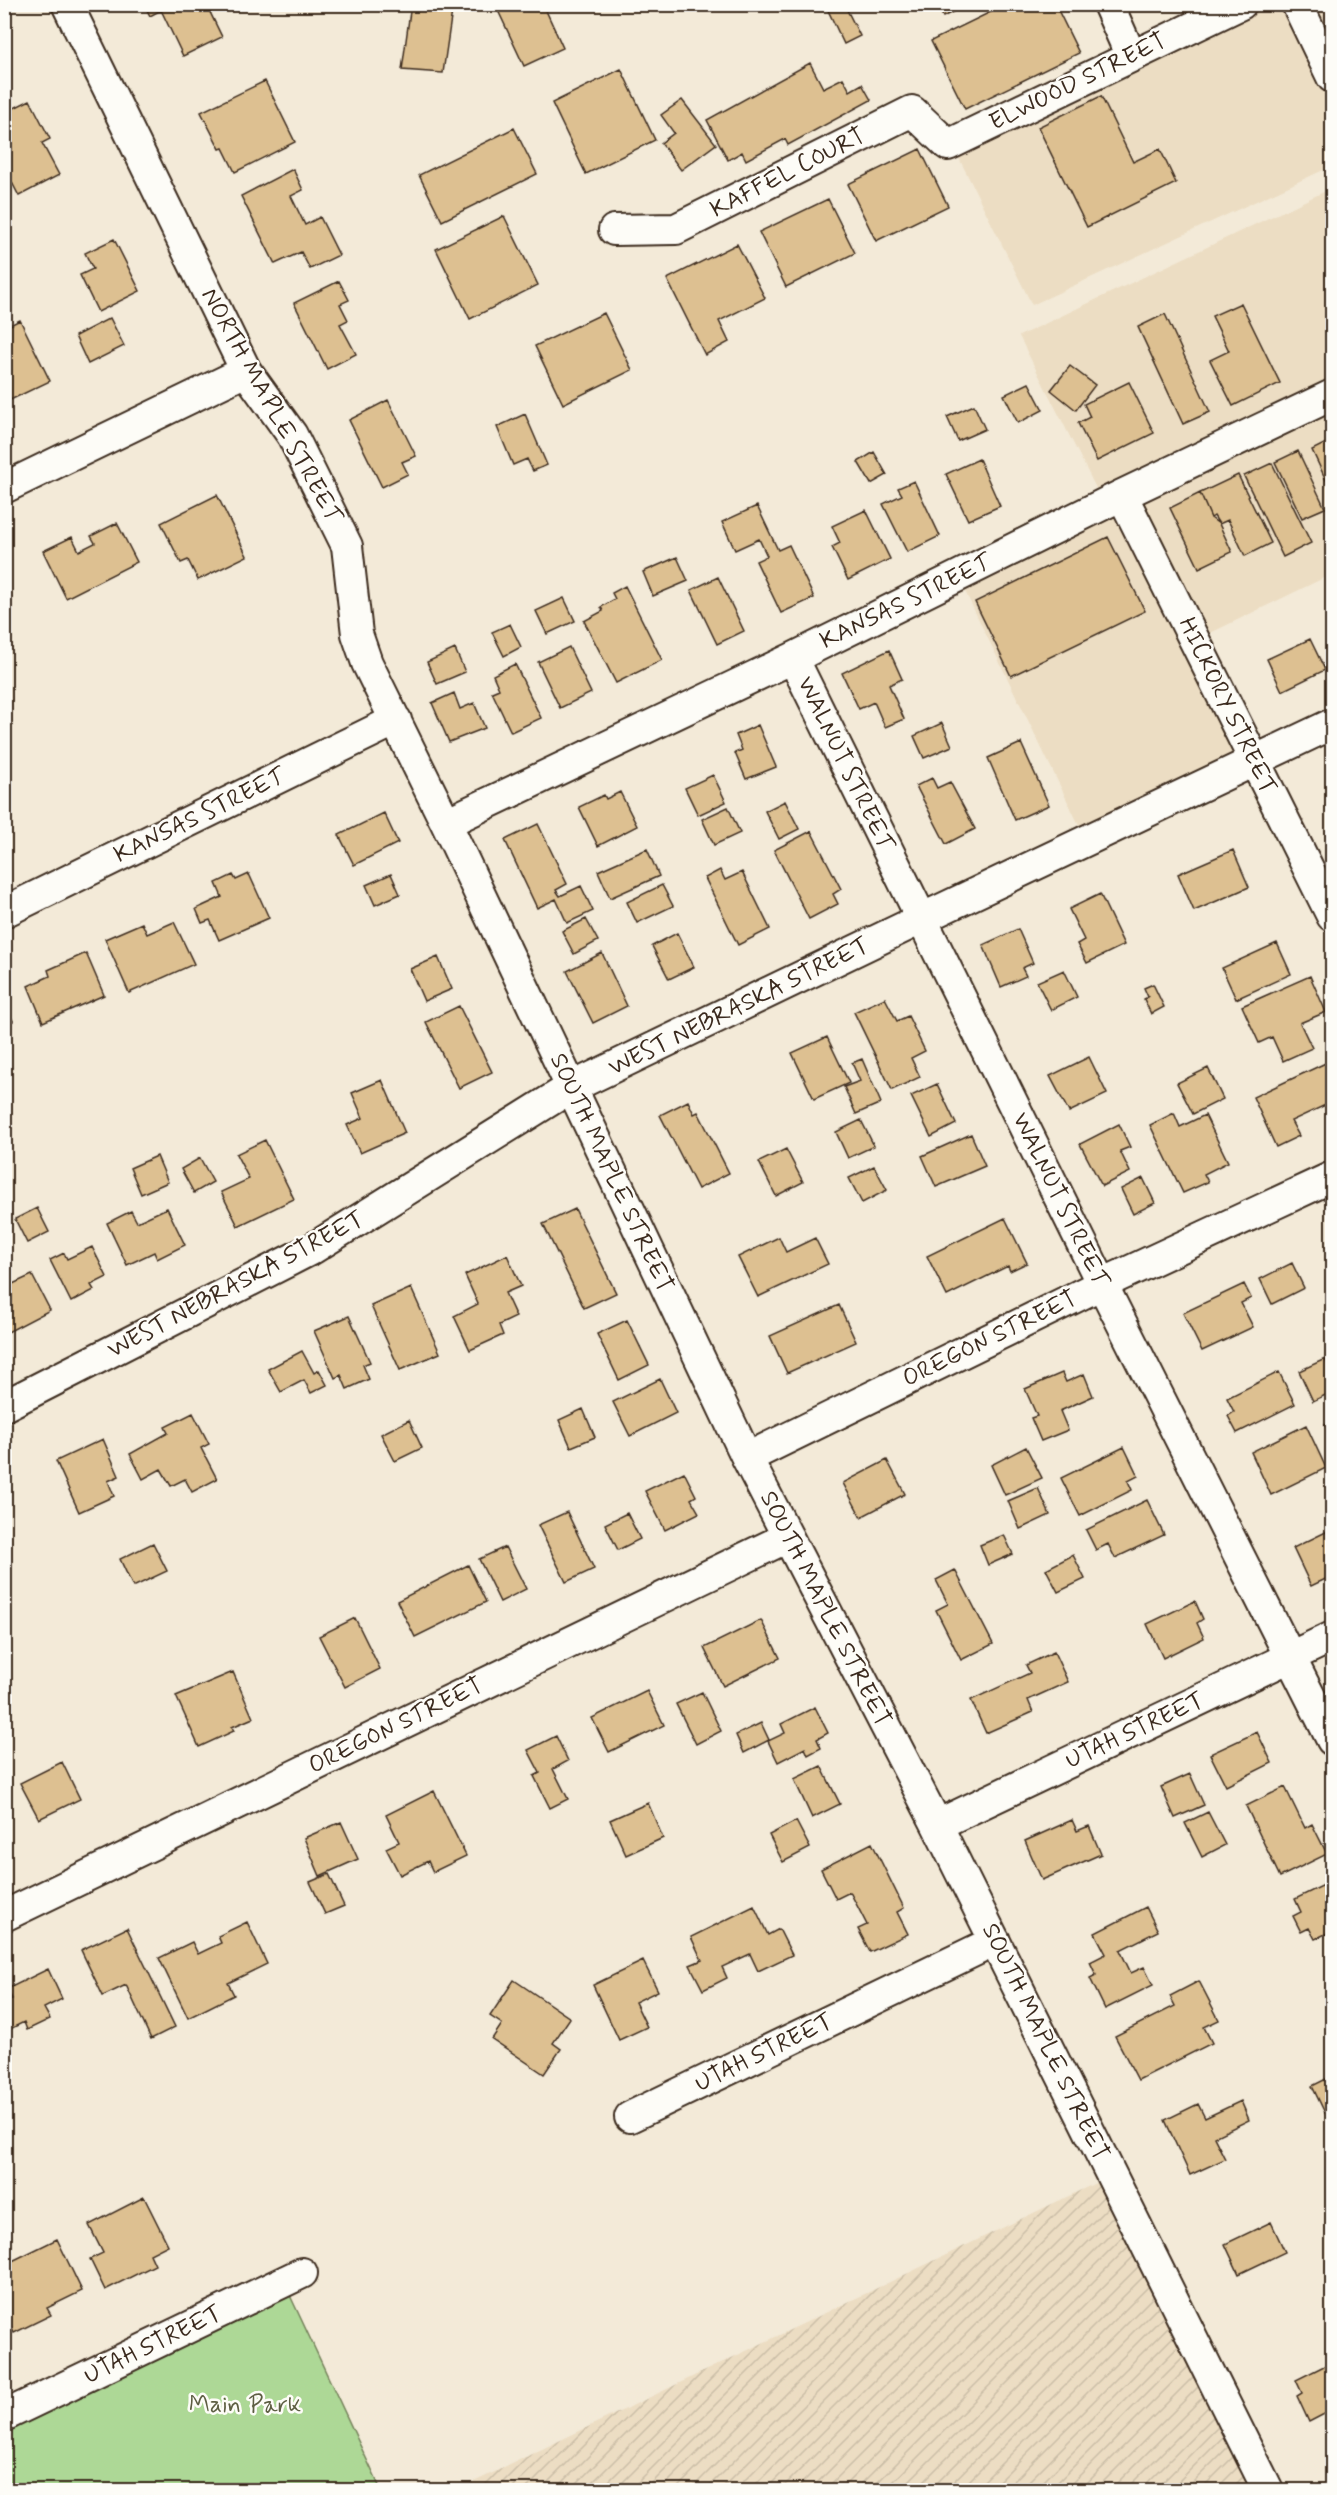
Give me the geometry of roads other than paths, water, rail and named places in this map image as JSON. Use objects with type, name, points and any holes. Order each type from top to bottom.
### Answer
[{"type":"street","name":"NORTH MAPLE STREET","points":[[67,4],[246,370],[292,435],[347,546],[357,634],[367,663],[396,720]]},
{"type":"street","points":[[1107,4],[1131,56]]},
{"type":"street","name":"ELWOOD STREET","points":[[948,145],[1241,4]]},
{"type":"street","points":[[1297,4],[1332,76]]},
{"type":"street","name":"KAFFEL COURT","points":[[614,230],[676,229],[912,111],[948,145]]},
{"type":"street","points":[[4,488],[246,370]]},
{"type":"street","name":"KANSAS STREET","points":[[446,823],[793,658],[1122,495],[1332,395]]},
{"type":"street","name":"HICKORY STREET","points":[[1122,495],[1332,916]]},
{"type":"street","name":"WALNUT STREET","points":[[793,658],[1102,1284],[1292,1656],[1332,1740]]},
{"type":"street","name":"SOUTH MAPLE STREET","points":[[396,720],[747,1458],[938,1825],[1268,2490]]},
{"type":"street","name":"KANSAS STREET","points":[[4,912],[396,720]]},
{"type":"street","name":"WEST NEBRASKA STREET","points":[[4,1406],[312,1249],[570,1088],[1332,724]]},
{"type":"street","name":"OREGON STREET","points":[[747,1458],[1102,1284],[1332,1178]]},
{"type":"street","name":"OREGON STREET","points":[[4,1916],[788,1537]]},
{"type":"street","name":"UTAH STREET","points":[[938,1825],[1332,1637]]},
{"type":"street","name":"UTAH STREET","points":[[630,2117],[995,1941]]},
{"type":"street","name":"UTAH STREET","points":[[4,2416],[302,2273]]},
{"type":"park label","name":"Main Park","points":[[245,2405]]}]
